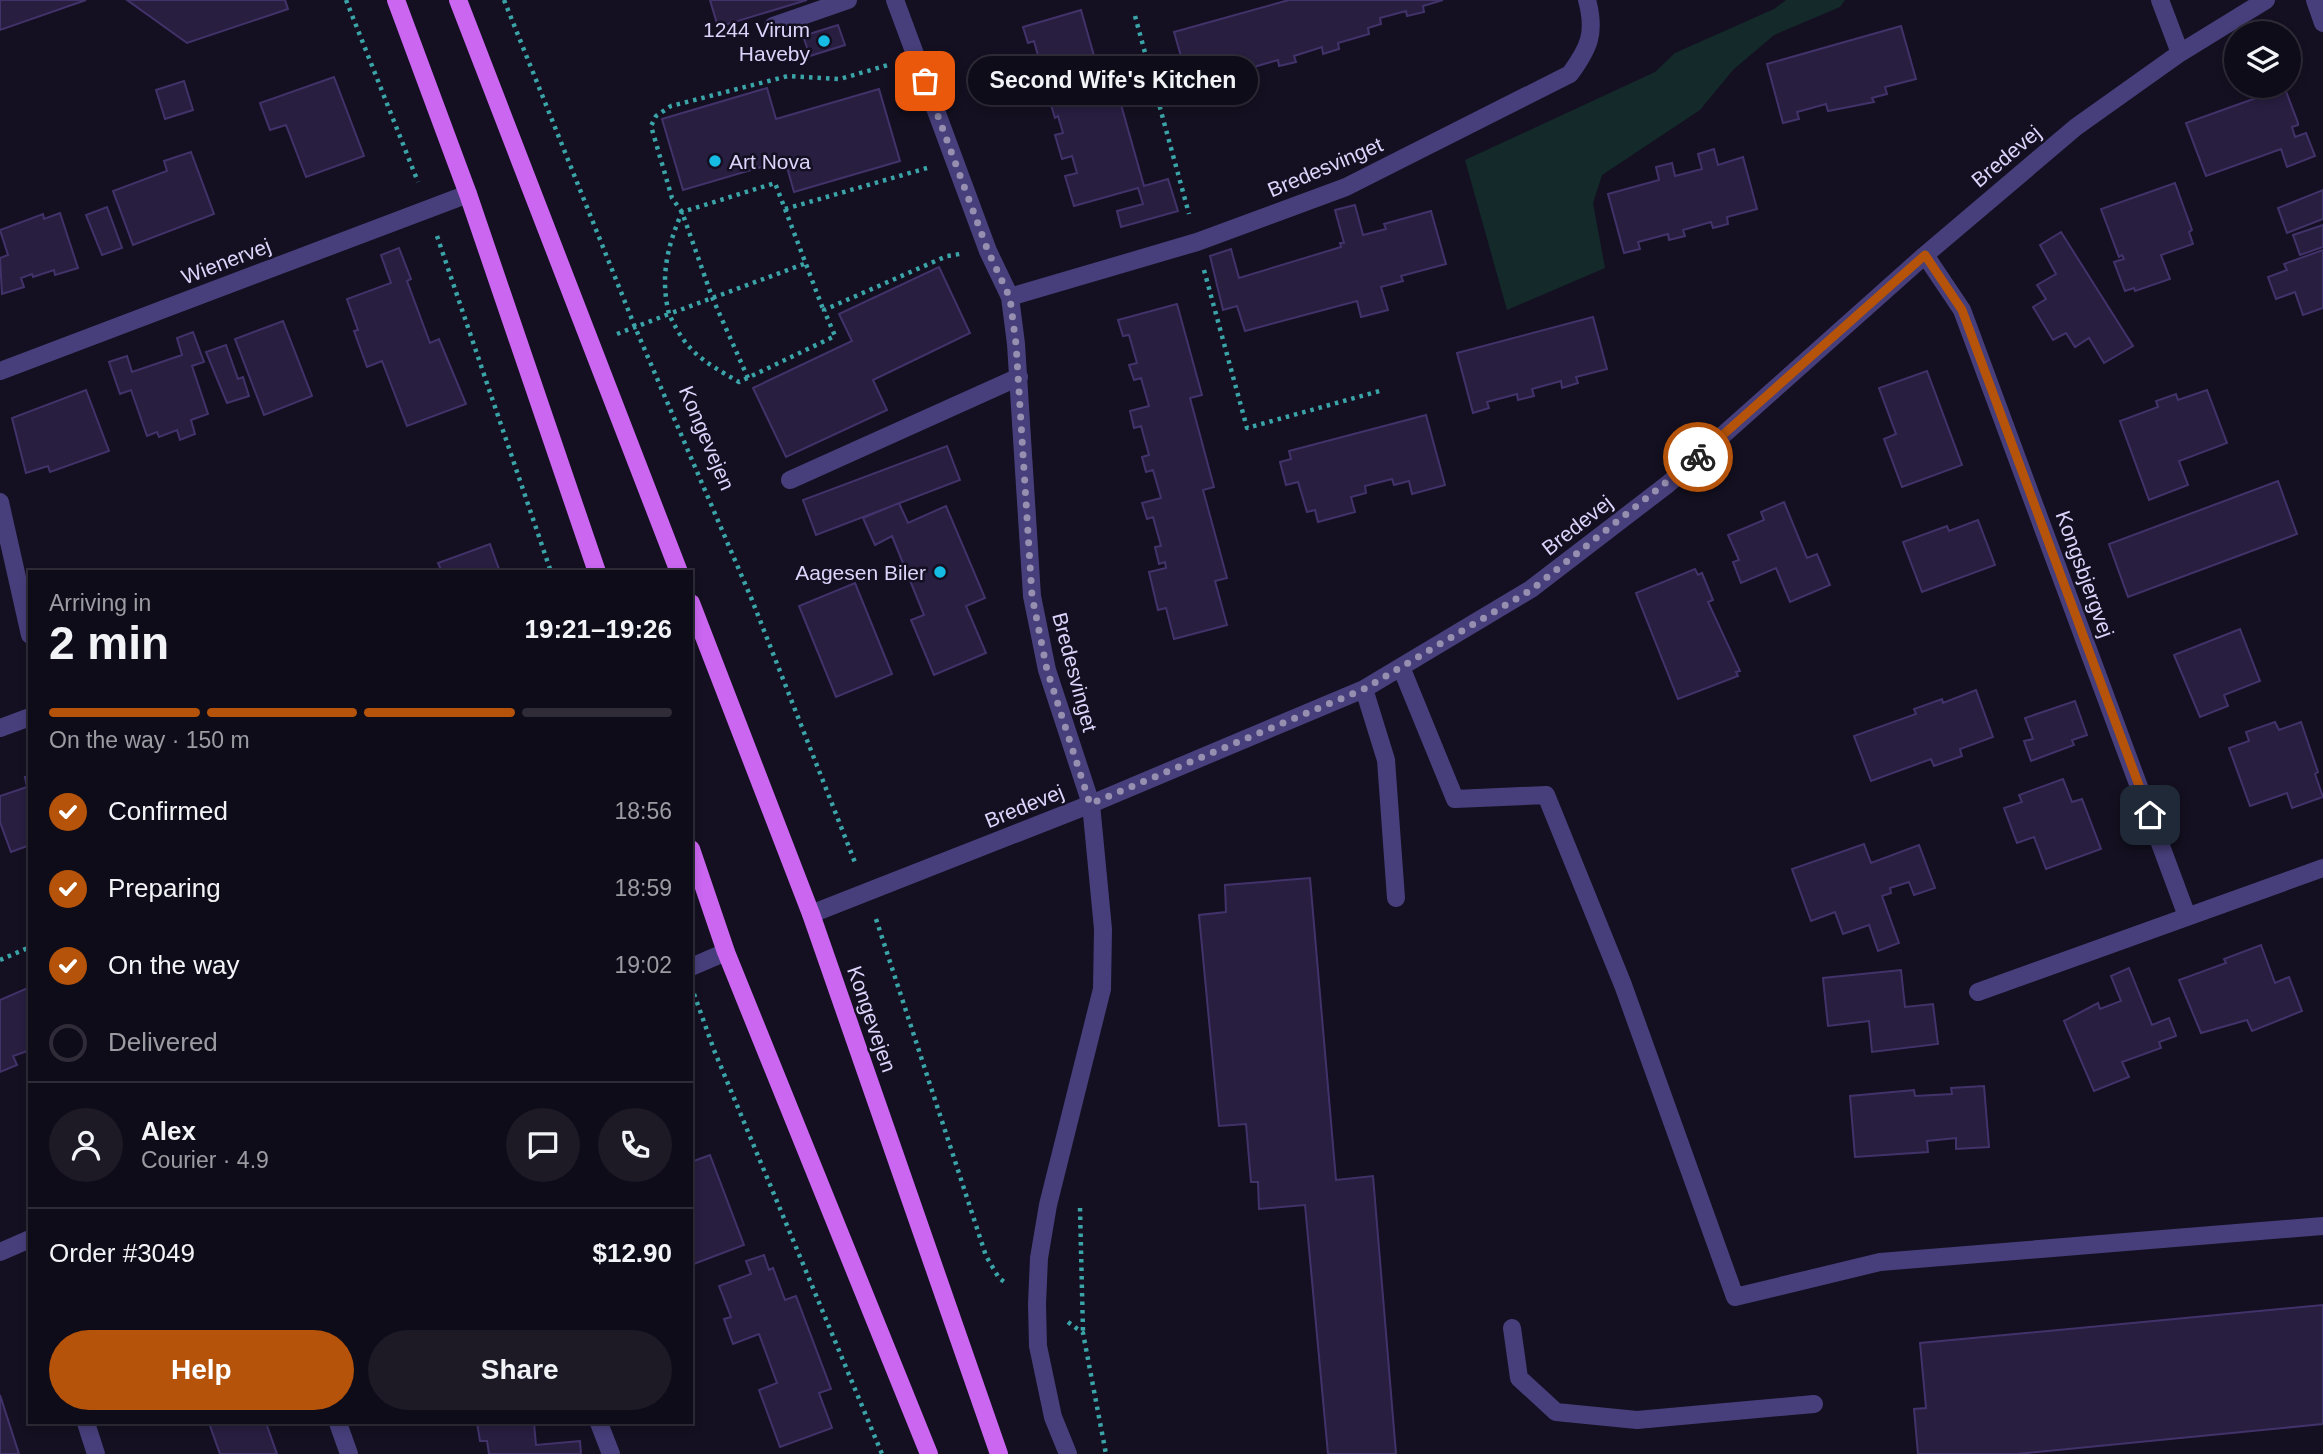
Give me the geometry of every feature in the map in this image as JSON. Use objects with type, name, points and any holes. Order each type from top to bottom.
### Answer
[{"type":"main road","points":[[396,0],[468,194],[596,570]]},
{"type":"main road","points":[[458,0],[679,570]]},
{"type":"main road","name":"Kongevejen","points":[[693,608],[811,914],[999,1454]]},
{"type":"main road","points":[[693,855],[726,952],[929,1454]]},
{"type":"street","points":[[773,26],[848,0]]},
{"type":"street","name":"Bredesvinget","points":[[895,0],[988,251],[1010,298],[1019,377],[1032,596],[1047,670],[1090,804]]},
{"type":"street","name":"Bredesvinget","points":[[1010,298],[1197,242],[1346,187],[1570,75],[1588,49],[1592,18],[1587,0]]},
{"type":"street","points":[[2161,0],[2180,54]]},
{"type":"street","name":"Bredevej","points":[[811,914],[1090,804],[1364,689],[1531,590],[1668,484],[1925,255],[2076,127],[2180,54],[2266,0]]},
{"type":"street","points":[[2315,0],[2323,23]]},
{"type":"street","name":"Wienervej","points":[[0,371],[468,194]]},
{"type":"street","name":"Kongsbjergvej","points":[[1925,255],[1962,310],[2187,916]]},
{"type":"street","points":[[790,480],[1019,377]]},
{"type":"street","points":[[0,502],[28,626]]},
{"type":"street","points":[[1401,667],[1455,799],[1546,795],[1623,985],[1735,1297],[1880,1262],[2323,1226]]},
{"type":"street","points":[[1364,689],[1386,760],[1396,898]]},
{"type":"street","points":[[0,728],[28,718]]},
{"type":"street","points":[[1068,1454],[1054,1417],[1038,1346],[1037,1304],[1039,1258],[1048,1205],[1102,989],[1104,929],[1090,804]]},
{"type":"street","points":[[1978,992],[2323,868]]},
{"type":"street","points":[[693,966],[726,952]]},
{"type":"street","points":[[0,1252],[28,1244]]},
{"type":"street","points":[[1512,1328],[1519,1378],[1556,1412],[1637,1420],[1814,1404]]},
{"type":"street","points":[[86,1424],[96,1454]]},
{"type":"street","points":[[338,1424],[349,1454]]},
{"type":"street","points":[[599,1424],[611,1454]]},
{"type":"path","points":[[346,0],[427,209],[550,570]]},
{"type":"path","name":"Kongevejen","points":[[504,0],[635,327],[747,587],[867,894],[986,1256],[999,1278],[1083,1333]]},
{"type":"path","points":[[1135,16],[1247,428],[1383,390]]},
{"type":"path","points":[[748,378],[712,297],[682,212],[672,198],[652,126],[656,116],[671,106],[788,76],[840,79],[916,56]]},
{"type":"path","points":[[785,209],[915,172],[953,157]]},
{"type":"path","points":[[775,183],[804,264],[835,336],[739,382],[704,362],[681,340],[669,314],[663,288],[666,264],[682,212],[775,183]]},
{"type":"path","points":[[824,310],[947,256],[988,251]]},
{"type":"path","points":[[591,345],[804,264]]},
{"type":"path","points":[[0,960],[28,948]]},
{"type":"path","points":[[693,992],[714,1050],[882,1454]]},
{"type":"path","points":[[1079,1200],[1083,1333],[1106,1454]]},
{"type":"green space","points":[[1786,0],[1845,0],[1840,7],[1774,35],[1733,70],[1700,110],[1602,175],[1593,203],[1605,268],[1507,310],[1465,160],[1655,72],[1675,53],[1774,9]]},
{"type":"building","points":[[0,0],[86,0],[0,30]]},
{"type":"building","points":[[127,0],[285,0],[288,9],[187,43]]},
{"type":"building","points":[[710,0],[807,0],[718,27]]},
{"type":"building","points":[[1289,0],[1443,0],[1423,6],[1424,12],[1407,16],[1406,11],[1380,18],[1381,24],[1368,28],[1369,34],[1338,43],[1339,49],[1323,54],[1322,47],[1294,56],[1296,62],[1279,66],[1278,60],[1250,68],[1252,74],[1236,79],[1234,72],[1206,80],[1207,86],[1191,91],[1174,32]]},
{"type":"building","points":[[1081,10],[1106,98],[1118,94],[1144,186],[1168,179],[1178,211],[1121,227],[1117,211],[1143,204],[1138,188],[1074,206],[1065,176],[1077,173],[1072,156],[1062,159],[1055,135],[1063,133],[1058,116],[1055,118],[1045,86],[1039,87],[1034,72],[1042,70],[1034,41],[1028,43],[1023,27]]},
{"type":"building","name":"1244 Virum Haveby","points":[[838,25],[845,45],[810,56],[803,36]]},
{"type":"building","points":[[1901,26],[1916,79],[1885,87],[1887,94],[1872,98],[1874,102],[1828,111],[1826,104],[1797,112],[1799,119],[1783,123],[1767,64]]},
{"type":"building","points":[[334,77],[364,156],[306,177],[286,125],[270,130],[260,103]]},
{"type":"building","points":[[184,81],[193,110],[165,119],[156,90]]},
{"type":"building","points":[[767,88],[776,119],[879,89],[900,161],[794,192],[785,160],[683,190],[662,119]]},
{"type":"building","points":[[2256,98],[2289,98],[2298,123],[2292,127],[2295,137],[2306,133],[2315,156],[2287,167],[2281,149],[2206,176],[2186,123]]},
{"type":"building","points":[[1714,149],[1718,165],[1743,157],[1757,209],[1727,217],[1728,224],[1713,228],[1711,222],[1683,230],[1685,236],[1669,240],[1668,234],[1638,242],[1640,249],[1624,253],[1608,194],[1659,180],[1656,167],[1672,163],[1675,176],[1702,169],[1698,154]]},
{"type":"building","points":[[191,152],[214,214],[133,245],[113,191],[167,171],[164,161]]},
{"type":"building","points":[[2175,183],[2192,230],[2189,232],[2193,244],[2161,255],[2170,279],[2135,291],[2134,288],[2125,291],[2114,262],[2124,259],[2122,255],[2119,257],[2101,209]]},
{"type":"building","points":[[2323,190],[2323,219],[2287,233],[2278,208]]},
{"type":"building","points":[[1355,205],[1363,235],[1386,229],[1384,224],[1431,211],[1446,264],[1401,276],[1403,281],[1381,287],[1388,310],[1361,317],[1357,301],[1245,331],[1237,306],[1223,310],[1210,256],[1231,249],[1239,278],[1341,247],[1340,243],[1344,243],[1335,210]]},
{"type":"building","points":[[107,207],[122,248],[102,255],[86,215]]},
{"type":"building","points":[[60,213],[78,268],[55,275],[54,270],[33,277],[32,274],[21,278],[24,287],[2,294],[0,258],[8,255],[0,230],[43,214],[44,219]]},
{"type":"building","points":[[2323,225],[2323,247],[2300,255],[2293,235]]},
{"type":"building","points":[[2061,232],[2133,346],[2104,363],[2089,338],[2075,347],[2066,333],[2053,340],[2033,307],[2046,299],[2037,285],[2056,274],[2040,245]]},
{"type":"building","points":[[399,248],[411,279],[407,281],[430,343],[439,339],[466,404],[407,426],[382,361],[367,367],[354,331],[358,330],[347,299],[391,283],[381,255]]},
{"type":"building","points":[[2323,250],[2323,308],[2303,315],[2295,292],[2276,299],[2268,277],[2287,270],[2284,264]]},
{"type":"building","points":[[939,267],[970,333],[873,380],[887,410],[786,457],[753,388],[852,341],[839,314]]},
{"type":"building","points":[[1177,304],[1202,395],[1190,398],[1214,487],[1203,490],[1227,578],[1215,581],[1227,625],[1174,639],[1166,608],[1158,610],[1149,572],[1166,568],[1165,562],[1159,564],[1155,547],[1161,546],[1153,517],[1147,519],[1142,503],[1161,498],[1153,470],[1146,472],[1142,457],[1149,455],[1141,426],[1134,428],[1130,411],[1149,406],[1141,378],[1134,380],[1129,365],[1137,363],[1129,335],[1123,336],[1118,320]]},
{"type":"building","points":[[1593,317],[1607,369],[1576,377],[1578,383],[1562,388],[1561,381],[1532,389],[1534,396],[1518,400],[1517,394],[1487,402],[1489,408],[1473,413],[1457,353]]},
{"type":"building","points":[[283,321],[312,396],[264,415],[235,339]]},
{"type":"building","points":[[193,332],[204,362],[192,366],[208,414],[191,420],[195,434],[180,440],[177,430],[159,437],[157,432],[147,436],[131,390],[120,394],[109,362],[127,356],[132,372],[182,355],[177,338]]},
{"type":"building","points":[[226,345],[238,379],[243,377],[249,396],[227,403],[206,352]]},
{"type":"building","points":[[1927,371],[1962,465],[1902,487],[1884,439],[1896,434],[1879,388]]},
{"type":"building","points":[[86,390],[109,451],[50,472],[48,466],[26,473],[12,418]]},
{"type":"building","points":[[2207,390],[2227,443],[2179,461],[2188,485],[2149,500],[2120,421],[2158,407],[2156,401],[2176,394],[2178,400]]},
{"type":"building","points":[[1426,415],[1445,485],[1412,494],[1409,481],[1394,485],[1392,479],[1365,486],[1366,493],[1351,497],[1355,512],[1318,522],[1315,510],[1307,512],[1298,482],[1286,485],[1280,462],[1291,459],[1289,451]]},
{"type":"building","points":[[947,446],[960,480],[816,535],[803,500]]},
{"type":"building","points":[[2278,481],[2297,534],[2128,597],[2109,544]]},
{"type":"building","points":[[1784,502],[1807,558],[1817,554],[1830,585],[1790,602],[1776,568],[1741,583],[1733,562],[1739,560],[1728,535],[1764,520],[1761,512]]},
{"type":"building","name":"Aagesen Biler","points":[[899,503],[908,523],[946,506],[985,598],[966,606],[986,653],[934,675],[911,620],[924,615],[892,536],[875,545],[863,518]]},
{"type":"building","points":[[1978,520],[1995,565],[1922,592],[1903,542],[1947,526],[1949,531]]},
{"type":"building","points":[[490,544],[499,570],[441,570],[438,563]]},
{"type":"building","points":[[1695,569],[1698,575],[1702,573],[1713,600],[1708,602],[1740,671],[1736,672],[1738,676],[1678,699],[1636,593]]},
{"type":"building","points":[[855,583],[892,674],[836,697],[799,606]]},
{"type":"building","points":[[2240,629],[2260,681],[2224,695],[2228,706],[2200,717],[2174,655]]},
{"type":"building","points":[[1976,690],[1993,737],[1960,749],[1962,756],[1934,766],[1931,759],[1871,781],[1854,736],[1916,714],[1914,709],[1942,699],[1943,703]]},
{"type":"building","points":[[2075,701],[2087,735],[2072,740],[2074,745],[2031,761],[2024,741],[2033,739],[2025,718]]},
{"type":"building","points":[[2275,722],[2279,730],[2301,722],[2318,772],[2315,774],[2323,797],[2292,808],[2287,793],[2250,806],[2229,748],[2249,741],[2246,732]]},
{"type":"building","points":[[25,777],[28,777],[28,846],[11,852],[0,822],[0,796],[27,787]]},
{"type":"building","points":[[2063,779],[2072,802],[2082,799],[2101,849],[2046,869],[2034,837],[2017,843],[2004,808],[2022,802],[2019,795]]},
{"type":"building","points":[[1864,844],[1871,863],[1919,845],[1935,888],[1914,895],[1909,882],[1890,888],[1891,893],[1882,896],[1899,943],[1878,951],[1869,925],[1843,934],[1835,912],[1811,921],[1792,869]]},
{"type":"building","points":[[1310,878],[1336,1180],[1373,1176],[1396,1454],[1328,1454],[1305,1205],[1259,1209],[1258,1182],[1251,1182],[1246,1124],[1219,1126],[1199,915],[1226,912],[1225,885]]},
{"type":"building","points":[[2261,945],[2275,983],[2289,977],[2302,1011],[2252,1031],[2247,1020],[2201,1033],[2179,980],[2226,963],[2224,959]]},
{"type":"building","points":[[2129,968],[2152,1025],[2169,1018],[2176,1036],[2159,1042],[2161,1048],[2122,1062],[2129,1077],[2094,1091],[2064,1021],[2098,1003],[2100,1009],[2121,1001],[2111,976]]},
{"type":"building","points":[[1901,970],[1905,1007],[1933,1004],[1938,1044],[1872,1052],[1869,1021],[1828,1026],[1823,978]]},
{"type":"building","points":[[28,988],[28,1051],[13,1056],[17,1065],[0,1072],[0,1000]]},
{"type":"building","points":[[1984,1086],[1989,1147],[1956,1149],[1956,1138],[1927,1141],[1928,1152],[1855,1157],[1850,1096],[1914,1090],[1915,1096],[1952,1094],[1951,1088]]},
{"type":"building","points":[[710,1155],[744,1245],[693,1264],[693,1161]]},
{"type":"building","points":[[764,1255],[769,1270],[773,1268],[785,1300],[796,1296],[831,1389],[819,1393],[832,1428],[780,1447],[759,1390],[777,1383],[759,1334],[733,1344],[724,1319],[731,1317],[719,1286],[751,1274],[746,1261]]},
{"type":"building","points":[[2323,1305],[2323,1424],[2017,1454],[1918,1454],[1914,1409],[1926,1408],[1920,1343]]},
{"type":"building","points":[[0,1395],[19,1454],[0,1454]]},
{"type":"building","points":[[209,1424],[266,1424],[277,1454],[220,1454]]},
{"type":"building","points":[[477,1424],[534,1424],[536,1445],[580,1441],[581,1454],[489,1454],[487,1441],[480,1441]]},
{"type":"way so far","points":[[925,81],[988,251],[1010,298],[1016,344],[1032,596],[1047,670],[1090,804],[1364,689],[1531,590],[1668,484],[1698,457]]},
{"type":"place","name":"1244 Virum Haveby","points":[[824,41]]},
{"type":"place","name":"Second Wife's Kitchen","points":[[925,81]]},
{"type":"place","name":"Art Nova","points":[[715,161]]},
{"type":"place","name":"Aagesen Biler","points":[[940,572]]},
{"type":"route","points":[[1698,457],[1925,255],[1962,310],[2150,815]]}]
